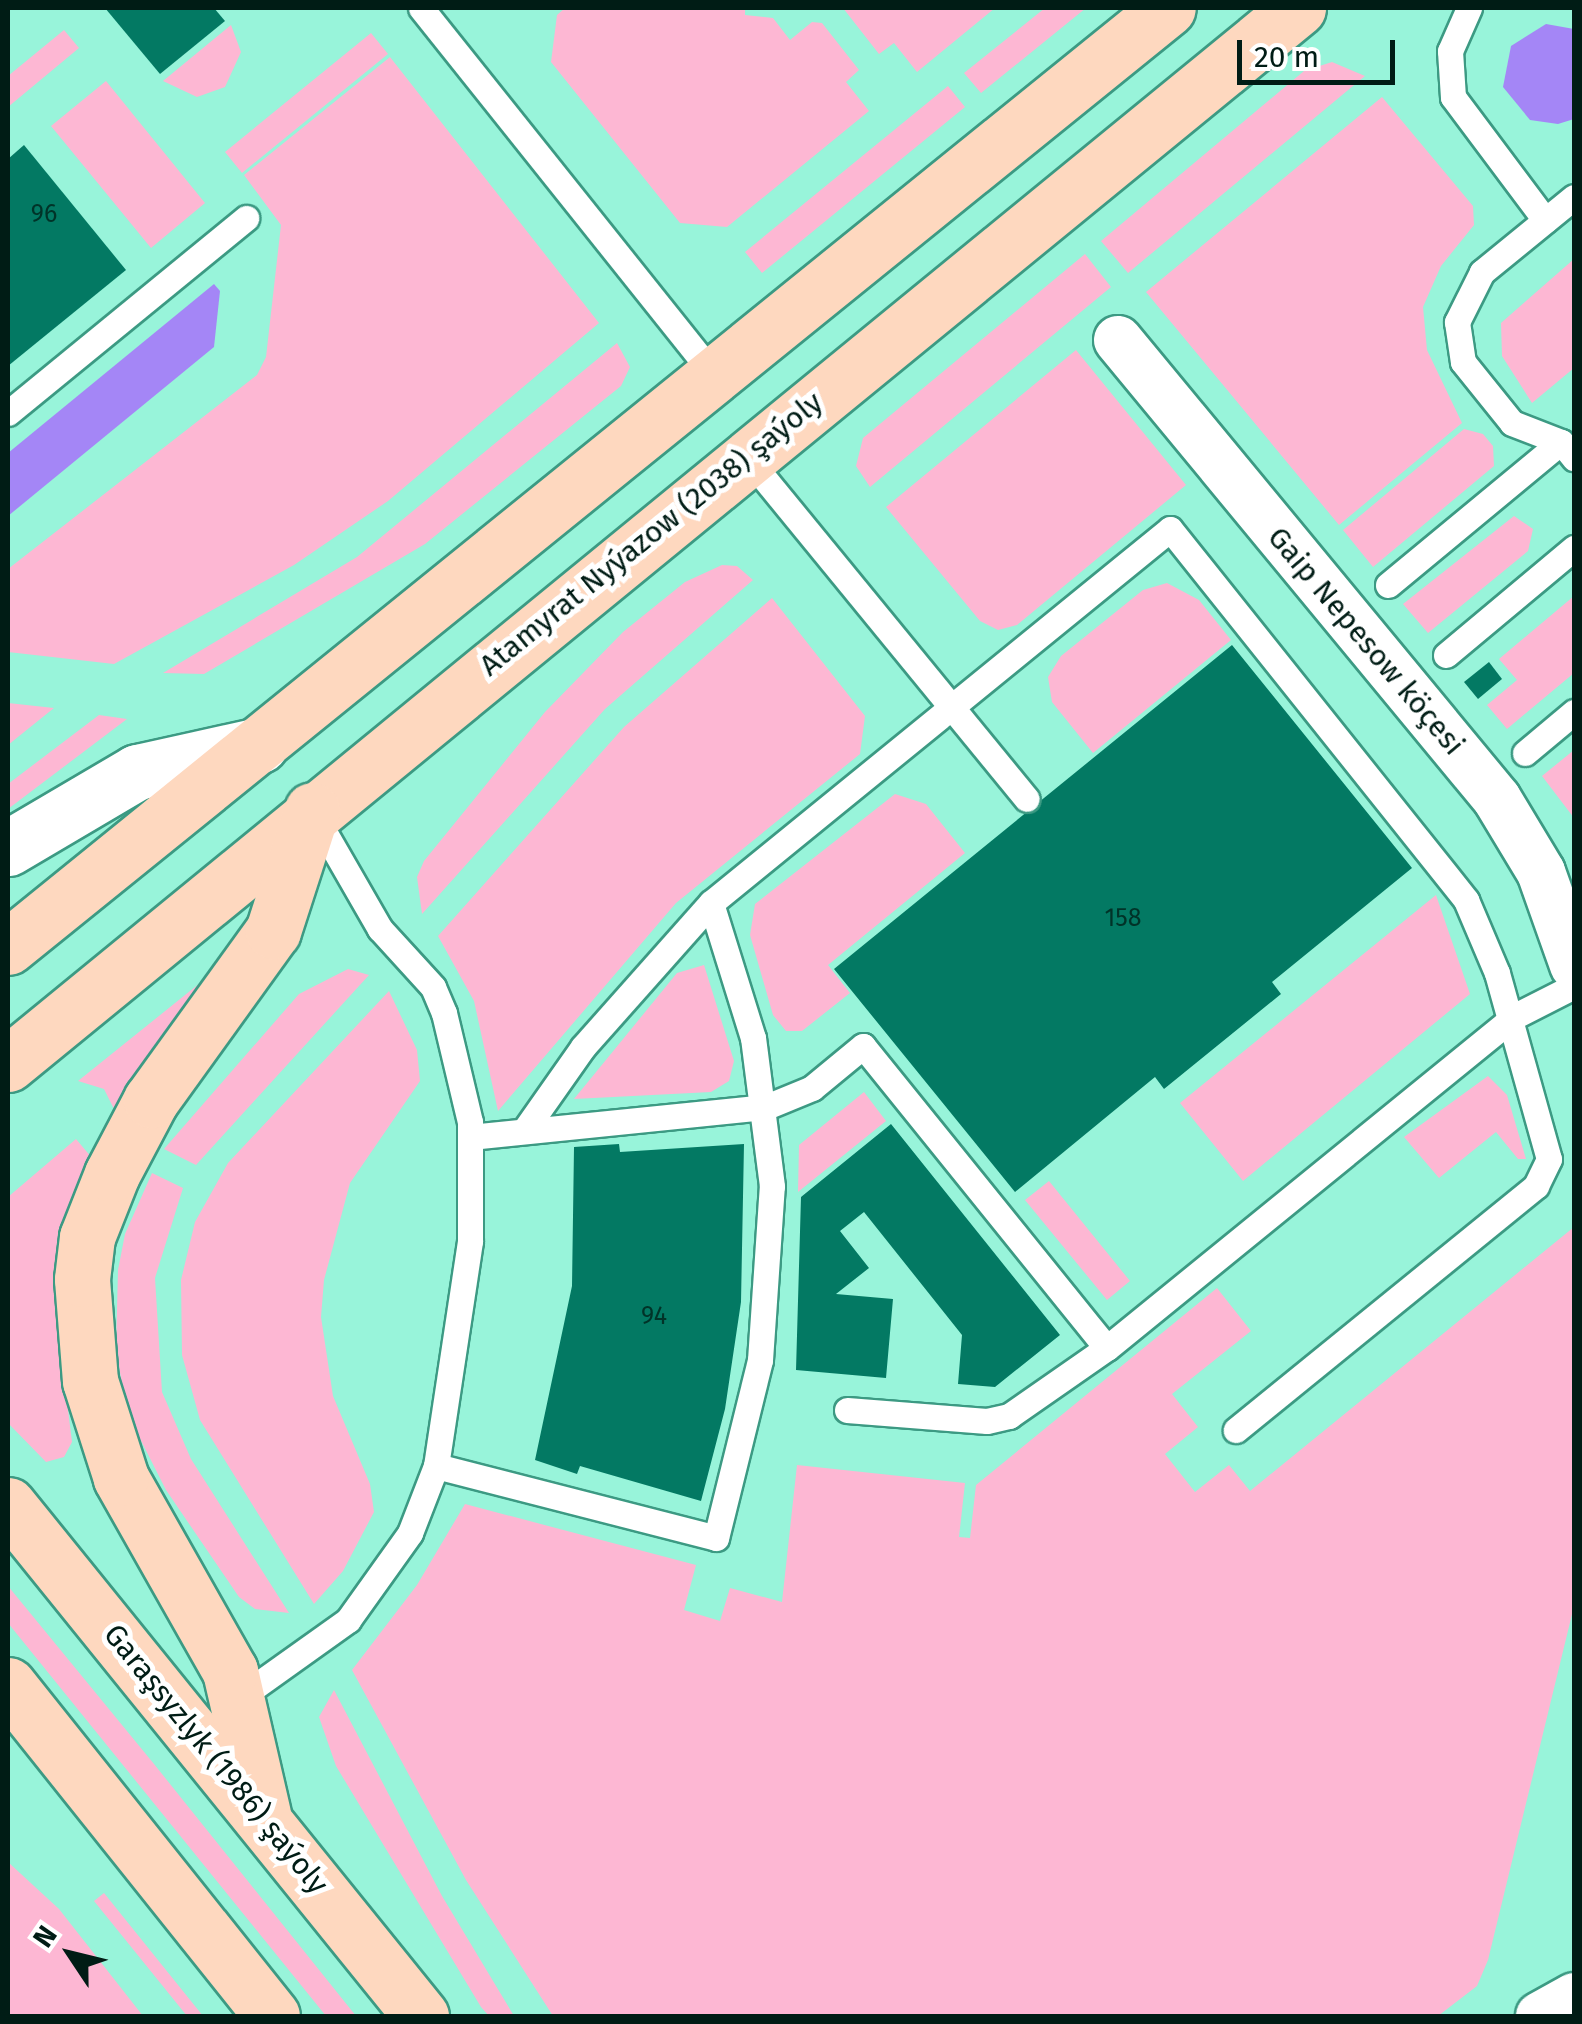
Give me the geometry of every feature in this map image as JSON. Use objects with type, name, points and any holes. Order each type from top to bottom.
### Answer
[{"type":"main road","points":[[8,947],[716,378],[1168,8]]},
{"type":"main road","name":"Atamyrat Nyýazow (2038) şaýoly","points":[[8,1064],[312,810],[1298,8]]},
{"type":"main road","points":[[8,848],[137,772],[260,746]]},
{"type":"main road","points":[[263,1814],[236,1700],[217,1643],[122,1478],[90,1381],[82,1278],[87,1237],[112,1174],[151,1100],[273,930],[312,810]]},
{"type":"main road","name":"Garaşsyzlyk (1986) şaýoly","points":[[8,1505],[263,1814],[421,2016]]},
{"type":"main road","points":[[8,1685],[272,2016]]},
{"type":"main road","points":[[8,1750],[113,1813]]},
{"type":"street","name":"Gaip Nepesow köçesi","points":[[1118,340],[1497,799],[1541,872],[1574,965]]},
{"type":"street","points":[[1540,2016],[1574,1997]]},
{"type":"lane","points":[[420,8],[716,378]]},
{"type":"lane","points":[[1468,8],[1450,51],[1453,97],[1546,220]]},
{"type":"lane","points":[[1388,585],[1568,450],[1512,423],[1463,362],[1458,322],[1482,272],[1574,197]]},
{"type":"lane","points":[[8,413],[246,218]]},
{"type":"lane","points":[[746,456],[1027,799]]},
{"type":"lane","points":[[524,1131],[584,1047],[711,902],[1170,529],[1453,878],[1481,932],[1549,1159],[1546,1173],[1236,1430]]},
{"type":"lane","points":[[1446,655],[1574,548]]},
{"type":"lane","points":[[1525,753],[1574,712]]},
{"type":"lane","points":[[236,1700],[321,1642],[379,1585],[410,1533],[436,1466],[470,1241],[470,1137],[458,1056],[433,986],[380,929],[312,810]]},
{"type":"lane","points":[[436,1466],[716,1538],[751,1414],[768,1306],[772,1186],[766,1107],[754,1038],[711,902]]},
{"type":"lane","points":[[848,1410],[987,1421],[1008,1416],[1107,1348],[1510,1021],[1539,999],[1574,986]]},
{"type":"lane","points":[[470,1137],[766,1107],[812,1088],[863,1046],[1107,1348]]},
{"type":"shaded area","points":[[565,8],[745,8],[745,15],[773,18],[790,40],[812,22],[822,23],[859,70],[846,82],[869,111],[727,227],[680,223],[551,62],[557,15]]},
{"type":"shaded area","points":[[843,8],[995,8],[917,72],[894,43],[879,54]]},
{"type":"shaded area","points":[[1045,8],[1086,8],[981,93],[964,73]]},
{"type":"shaded area","points":[[1546,24],[1574,29],[1574,119],[1558,124],[1530,120],[1503,87],[1511,46]]},
{"type":"shaded area","points":[[231,25],[241,52],[225,87],[197,97],[163,81]]},
{"type":"shaded area","points":[[64,30],[79,48],[8,107],[8,76]]},
{"type":"shaded area","points":[[371,33],[388,54],[242,173],[225,152]]},
{"type":"shaded area","points":[[390,57],[599,323],[388,501],[294,565],[114,664],[8,652],[8,569],[257,375],[266,357],[281,225],[244,175]]},
{"type":"shaded area","points":[[1332,62],[1365,76],[1128,273],[1101,241],[1304,71]]},
{"type":"shaded area","points":[[106,81],[205,203],[151,248],[51,126]]},
{"type":"shaded area","points":[[948,86],[965,107],[762,273],[745,252]]},
{"type":"shaded area","points":[[1382,97],[1473,206],[1474,225],[1441,266],[1423,307],[1427,350],[1462,423],[1339,525],[1146,292]]},
{"type":"shaded area","points":[[1085,254],[1111,287],[870,487],[856,466],[863,438]]},
{"type":"shaded area","points":[[1574,259],[1574,368],[1532,403],[1502,356],[1501,323]]},
{"type":"shaded area","points":[[214,284],[220,291],[214,347],[8,516],[8,453]]},
{"type":"shaded area","points":[[617,343],[630,367],[621,386],[425,544],[204,674],[163,673],[357,557]]},
{"type":"shaded area","points":[[1076,350],[1186,485],[1017,625],[998,630],[980,621],[886,507]]},
{"type":"shaded area","points":[[1464,429],[1483,434],[1493,446],[1494,466],[1373,567],[1343,530]]},
{"type":"shaded area","points":[[1514,516],[1533,529],[1528,551],[1428,633],[1403,604]]},
{"type":"shaded area","points":[[722,565],[737,566],[753,580],[605,709],[422,914],[417,877],[424,861],[545,712],[623,632],[685,582]]},
{"type":"shaded area","points":[[1167,583],[1199,600],[1231,640],[1093,753],[1052,702],[1048,677],[1061,656],[1143,590]]},
{"type":"shaded area","points":[[1574,596],[1574,673],[1507,729],[1487,705],[1517,680],[1499,659]]},
{"type":"shaded area","points":[[772,598],[865,716],[860,754],[676,903],[498,1111],[474,1001],[438,936],[624,727]]},
{"type":"shaded area","points":[[8,703],[54,708],[8,745]]},
{"type":"shaded area","points":[[99,715],[127,719],[8,809],[8,784]]},
{"type":"shaded area","points":[[1574,750],[1574,818],[1542,776]]},
{"type":"shaded area","points":[[895,794],[926,804],[965,853],[828,965],[850,993],[802,1031],[786,1031],[773,1015],[750,935],[755,904]]},
{"type":"shaded area","points":[[1436,895],[1470,994],[1243,1181],[1180,1103]]},
{"type":"shaded area","points":[[704,965],[734,1061],[729,1081],[711,1092],[574,1099],[677,973]]},
{"type":"shaded area","points":[[348,969],[369,975],[196,1165],[164,1149],[299,994]]},
{"type":"shaded area","points":[[200,983],[118,1117],[104,1089],[78,1081]]},
{"type":"shaded area","points":[[389,991],[417,1050],[420,1081],[350,1183],[324,1280],[321,1317],[333,1396],[370,1484],[374,1512],[343,1571],[314,1604],[200,1420],[182,1355],[181,1280],[195,1222],[228,1163]]},
{"type":"shaded area","points":[[1488,1076],[1507,1095],[1526,1159],[1518,1159],[1496,1132],[1439,1178],[1404,1137]]},
{"type":"shaded area","points":[[864,1092],[886,1121],[798,1192],[799,1145]]},
{"type":"shaded area","points":[[76,1139],[92,1158],[62,1362],[72,1442],[64,1457],[46,1462],[8,1423],[8,1197]]},
{"type":"shaded area","points":[[152,1173],[183,1188],[155,1278],[162,1392],[191,1459],[289,1613],[255,1609],[239,1597],[166,1490],[127,1413],[116,1349],[118,1270],[125,1234]]},
{"type":"shaded area","points":[[1049,1181],[1130,1281],[1107,1300],[1025,1200]]},
{"type":"shaded area","points":[[1574,1227],[1574,1606],[1488,1960],[1477,1986],[1438,2016],[553,2016],[466,1880],[352,1670],[417,1585],[465,1504],[696,1565],[684,1610],[720,1621],[730,1588],[782,1602],[797,1465],[965,1483],[959,1537],[970,1538],[976,1485],[1217,1288],[1251,1331],[1172,1394],[1198,1427],[1165,1454],[1195,1492],[1229,1465],[1250,1491]]},
{"type":"shaded area","points":[[8,1586],[356,2016],[326,2016],[8,1623]]},
{"type":"shaded area","points":[[334,1690],[442,1896],[514,2016],[489,2016],[481,2007],[336,1766],[319,1717]]},
{"type":"shaded area","points":[[8,1862],[59,1909],[143,2016],[8,2016]]},
{"type":"shaded area","points":[[104,1893],[203,2016],[187,2016],[94,1901]]},
{"type":"building","points":[[105,8],[214,8],[225,21],[160,74]]},
{"type":"building","points":[[24,145],[126,270],[8,366],[8,159]]},
{"type":"building","points":[[1232,645],[1412,868],[1272,982],[1281,994],[1164,1089],[1155,1077],[1015,1192],[834,969]]},
{"type":"building","points":[[1489,662],[1502,679],[1478,699],[1464,682]]},
{"type":"building","points":[[891,1124],[1060,1335],[995,1387],[958,1384],[962,1335],[864,1212],[840,1231],[869,1268],[836,1294],[893,1299],[886,1378],[796,1370],[801,1197]]},
{"type":"building","points":[[619,1144],[620,1152],[744,1144],[741,1302],[725,1409],[701,1501],[580,1466],[577,1474],[535,1460],[572,1286],[574,1147]]}]
